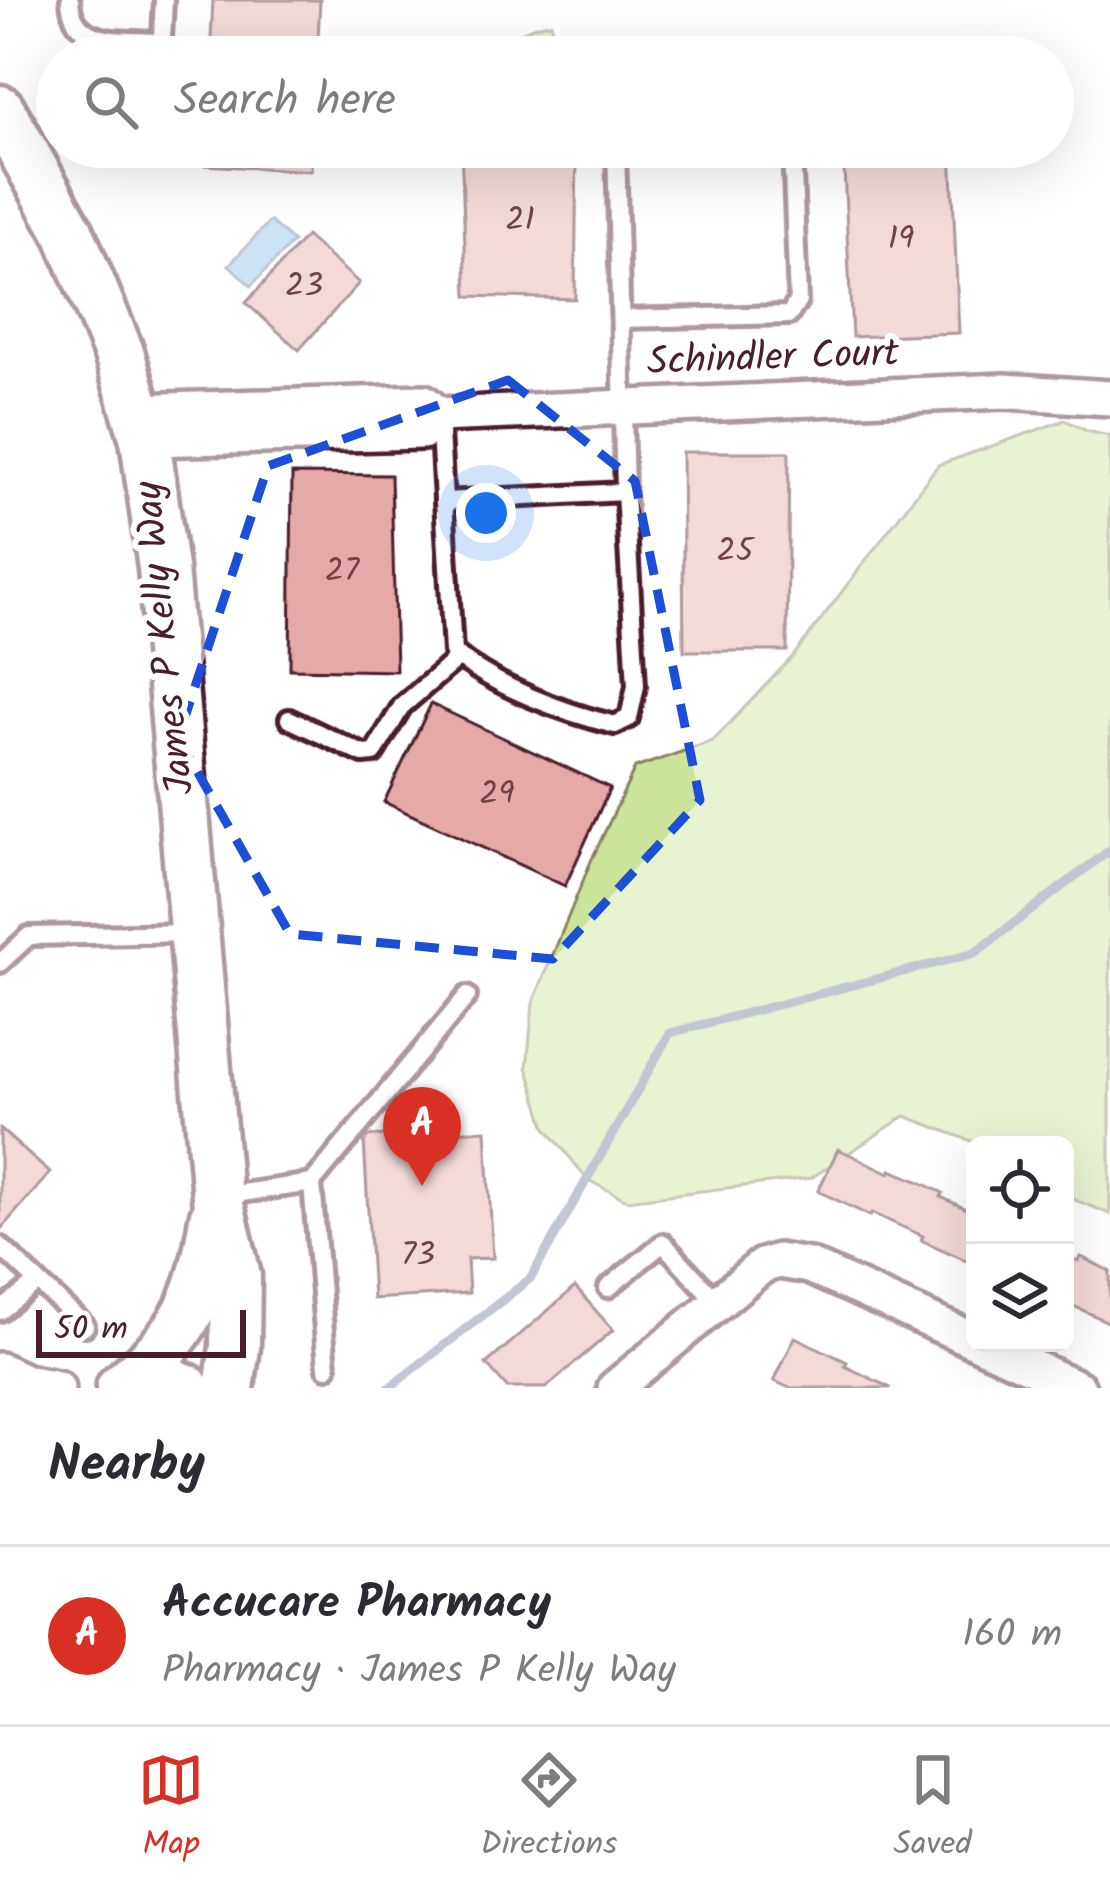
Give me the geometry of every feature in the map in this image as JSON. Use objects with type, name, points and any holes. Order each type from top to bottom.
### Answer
[{"type":"street","name":"James P Kelly Way","points":[[0,110],[69,233],[119,353],[140,425],[163,568],[217,1197],[236,1276],[236,1347],[229,1388]]},
{"type":"street","name":"Schindler Court","points":[[140,425],[423,432],[439,415],[1005,391],[1110,398]]},
{"type":"street","name":"James P Kelly Way","points":[[122,1387],[175,1335],[198,1296],[217,1197]]},
{"type":"street","points":[[615,1388],[762,1266],[778,1261],[796,1262],[966,1337]]},
{"type":"street","points":[[999,1352],[1078,1388]]},
{"type":"street","points":[[0,1370],[26,1382],[57,1388]]},
{"type":"street","points":[[122,1387],[164,1381],[185,1388]]},
{"type":"lane","points":[[70,0],[71,18],[78,28],[96,36]]},
{"type":"lane","points":[[162,36],[164,0]]},
{"type":"lane","points":[[439,415],[453,652],[474,669],[583,717],[615,725],[629,718],[636,686],[625,492],[617,168]]},
{"type":"lane","points":[[621,319],[789,315],[798,302],[793,168]]},
{"type":"lane","points":[[444,501],[625,492]]},
{"type":"lane","points":[[289,718],[364,754],[374,753],[402,706],[459,657]]},
{"type":"lane","points":[[0,963],[29,936],[195,933]]},
{"type":"lane","points":[[217,1197],[311,1183],[467,996]]},
{"type":"lane","points":[[311,1183],[327,1368]]},
{"type":"lane","points":[[608,1288],[663,1244],[717,1302]]},
{"type":"lane","points":[[0,1246],[85,1326]]},
{"type":"lane","points":[[0,1311],[38,1282]]},
{"type":"highlighted area","points":[[508,380],[635,481],[700,800],[553,959],[290,934],[178,738],[268,466]]},
{"type":"green space","points":[[551,23],[552,36],[518,36]]},
{"type":"green space","points":[[1065,420],[1110,436],[1110,1214],[1074,1200],[1074,1136],[966,1139],[905,1116],[811,1178],[627,1200],[588,1180],[546,1128],[527,1067],[533,1003],[591,861],[635,768],[713,741],[794,655],[938,465]]},
{"type":"water","points":[[270,221],[293,242],[251,286],[229,265]]},
{"type":"building","points":[[213,0],[320,0],[318,36],[211,36]]},
{"type":"building","points":[[462,168],[577,168],[575,299],[467,296]]},
{"type":"building","points":[[844,168],[952,168],[959,333],[852,337]]},
{"type":"building","points":[[306,236],[359,283],[299,350],[246,303]]},
{"type":"building","points":[[682,452],[789,452],[787,651],[684,651]]},
{"type":"building","points":[[292,474],[391,475],[396,671],[290,669]]},
{"type":"building","points":[[431,704],[610,788],[565,886],[384,802]]},
{"type":"building","points":[[0,1129],[50,1173],[0,1230]]},
{"type":"building","points":[[486,1130],[493,1258],[467,1259],[469,1293],[373,1299],[364,1141],[368,1136]]},
{"type":"building","points":[[838,1149],[918,1181],[966,1209],[966,1260],[921,1240],[923,1236],[818,1191]]},
{"type":"building","points":[[1081,1257],[1110,1271],[1110,1323],[1074,1306],[1074,1259]]},
{"type":"building","points":[[575,1287],[613,1330],[546,1388],[507,1388],[486,1364]]},
{"type":"building","points":[[795,1337],[891,1388],[790,1388],[774,1381]]},
{"type":"waterway","points":[[389,1388],[531,1278],[670,1033],[975,953],[1110,850]]},
{"type":"place","name":"Accucare Pharmacy","points":[[422,1186]]}]
